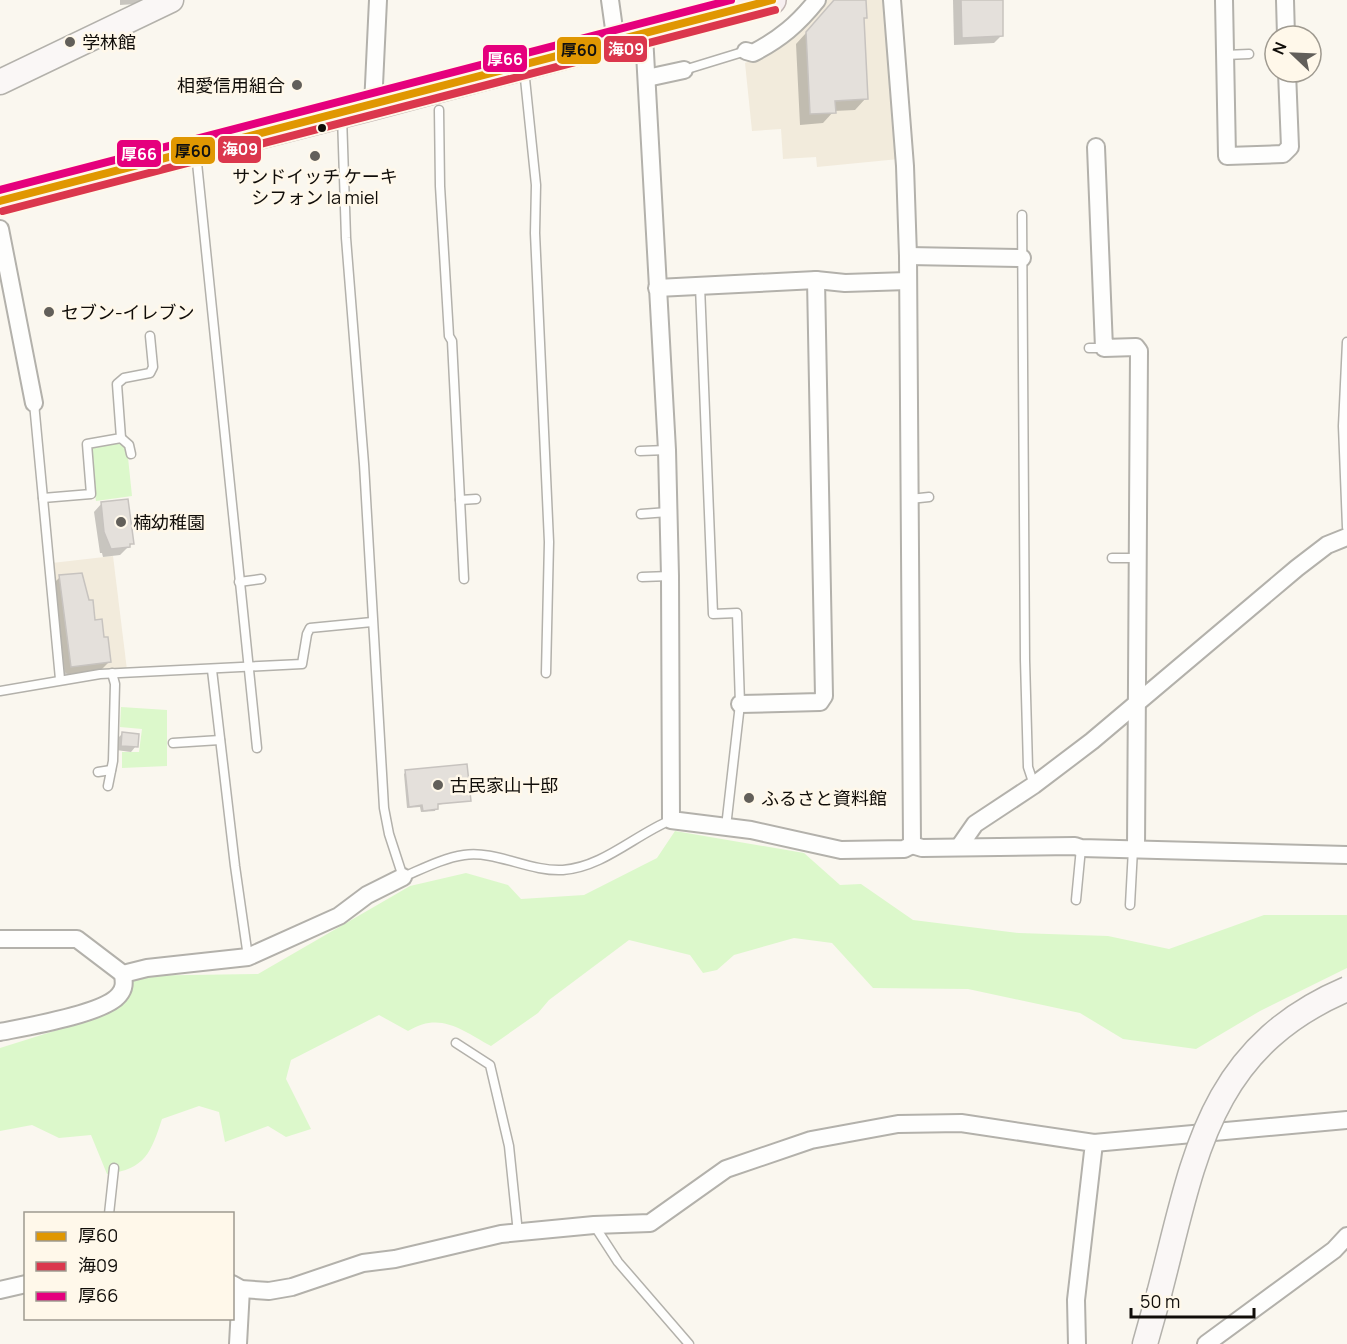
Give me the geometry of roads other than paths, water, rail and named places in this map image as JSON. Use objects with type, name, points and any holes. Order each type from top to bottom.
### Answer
[{"type":"main road","points":[[0,201],[616,43],[772,0]]},
{"type":"street","points":[[0,82],[171,0]]},
{"type":"street","points":[[373,106],[378,0]]},
{"type":"street","points":[[610,0],[616,43]]},
{"type":"street","points":[[746,51],[753,54],[780,39],[802,20],[818,0]]},
{"type":"street","points":[[892,0],[905,166],[908,256],[912,845]]},
{"type":"street","points":[[1224,0],[1227,156],[1283,154],[1290,147],[1287,84]]},
{"type":"street","points":[[1285,0],[1286,24]]},
{"type":"street","points":[[644,35],[669,512],[671,820],[726,827],[841,850],[904,849],[912,845],[922,848],[1075,846],[1081,848],[1347,855]]},
{"type":"street","points":[[648,78],[684,70]]},
{"type":"street","points":[[1100,157],[1094,251],[1096,348],[1136,348],[1139,351],[1136,696],[1139,703],[1134,849]]},
{"type":"street","points":[[0,229],[34,403]]},
{"type":"street","points":[[908,256],[1022,258]]},
{"type":"street","points":[[657,288],[816,280],[845,283],[908,281]]},
{"type":"street","points":[[740,704],[820,702],[824,696],[816,280]]},
{"type":"street","points":[[959,847],[975,824],[1034,785],[1139,703],[1327,544],[1347,537]]},
{"type":"street","points":[[123,974],[147,968],[248,957],[339,916],[367,895],[403,877]]},
{"type":"street","points":[[0,939],[77,939],[123,974],[124,989],[117,998],[93,1010],[43,1024],[0,1032]]},
{"type":"street","points":[[1145,1344],[1198,1150],[1213,1113],[1234,1074],[1259,1045],[1288,1021],[1347,989]]},
{"type":"street","points":[[238,1344],[237,1287],[268,1291],[292,1287],[363,1263],[395,1259],[465,1241],[594,1225],[650,1223],[726,1169],[811,1140],[898,1124],[961,1123],[1094,1143],[1347,1120]]},
{"type":"street","points":[[1077,1344],[1076,1300],[1094,1143]]},
{"type":"street","points":[[1206,1344],[1315,1264],[1347,1236]]},
{"type":"street","points":[[0,1290],[24,1284]]},
{"type":"lane","points":[[684,70],[746,51]]},
{"type":"lane","points":[[1225,55],[1249,54]]},
{"type":"lane","points":[[524,66],[537,185],[531,210],[549,542],[546,673]]},
{"type":"lane","points":[[439,110],[441,198],[449,336],[452,341],[464,579]]},
{"type":"lane","points":[[342,113],[346,238],[364,464],[384,808],[389,834],[403,877],[465,854],[541,869],[563,870],[590,865],[648,830],[671,820]]},
{"type":"lane","points":[[196,150],[257,748]]},
{"type":"lane","points":[[1022,215],[1025,660],[1028,767],[1034,785]]},
{"type":"lane","points":[[700,286],[712,614],[737,613],[740,704],[726,827]]},
{"type":"lane","points":[[121,438],[117,384],[124,378],[150,373],[153,367],[150,336]]},
{"type":"lane","points":[[1347,342],[1343,437],[1347,527]]},
{"type":"lane","points":[[34,403],[60,679]]},
{"type":"lane","points":[[43,498],[91,494],[87,444],[121,438],[129,444],[131,454]]},
{"type":"lane","points":[[640,451],[666,450]]},
{"type":"lane","points":[[910,499],[928,497]]},
{"type":"lane","points":[[460,500],[476,499]]},
{"type":"lane","points":[[641,514],[669,512]]},
{"type":"lane","points":[[1112,558],[1137,558]]},
{"type":"lane","points":[[642,577],[670,576]]},
{"type":"lane","points":[[239,582],[261,579]]},
{"type":"lane","points":[[0,691],[60,679],[112,674],[302,664],[310,628],[372,622]]},
{"type":"lane","points":[[212,670],[248,957]]},
{"type":"lane","points":[[108,786],[111,770],[115,684],[112,674]]},
{"type":"lane","points":[[173,742],[220,740]]},
{"type":"lane","points":[[98,772],[111,770]]},
{"type":"lane","points":[[1076,900],[1081,848]]},
{"type":"lane","points":[[1127,902],[1134,849]]},
{"type":"lane","points":[[456,1043],[490,1065],[509,1146],[519,1233]]},
{"type":"lane","points":[[109,1212],[114,1168]]},
{"type":"lane","points":[[594,1225],[618,1262],[689,1344]]},
{"type":"place","name":"学林館","points":[[70,42]]},
{"type":"place","name":"相愛信用組合","points":[[297,85]]},
{"type":"place","name":"サンドイッチ ケーキ シフォン la miel","points":[[315,156]]},
{"type":"place","name":"セブン-イレブン","points":[[49,312]]},
{"type":"place","name":"楠幼稚園","points":[[121,522]]},
{"type":"place","name":"古民家山十邸","points":[[438,785]]},
{"type":"place","name":"ふるさと資料館","points":[[749,798]]}]
